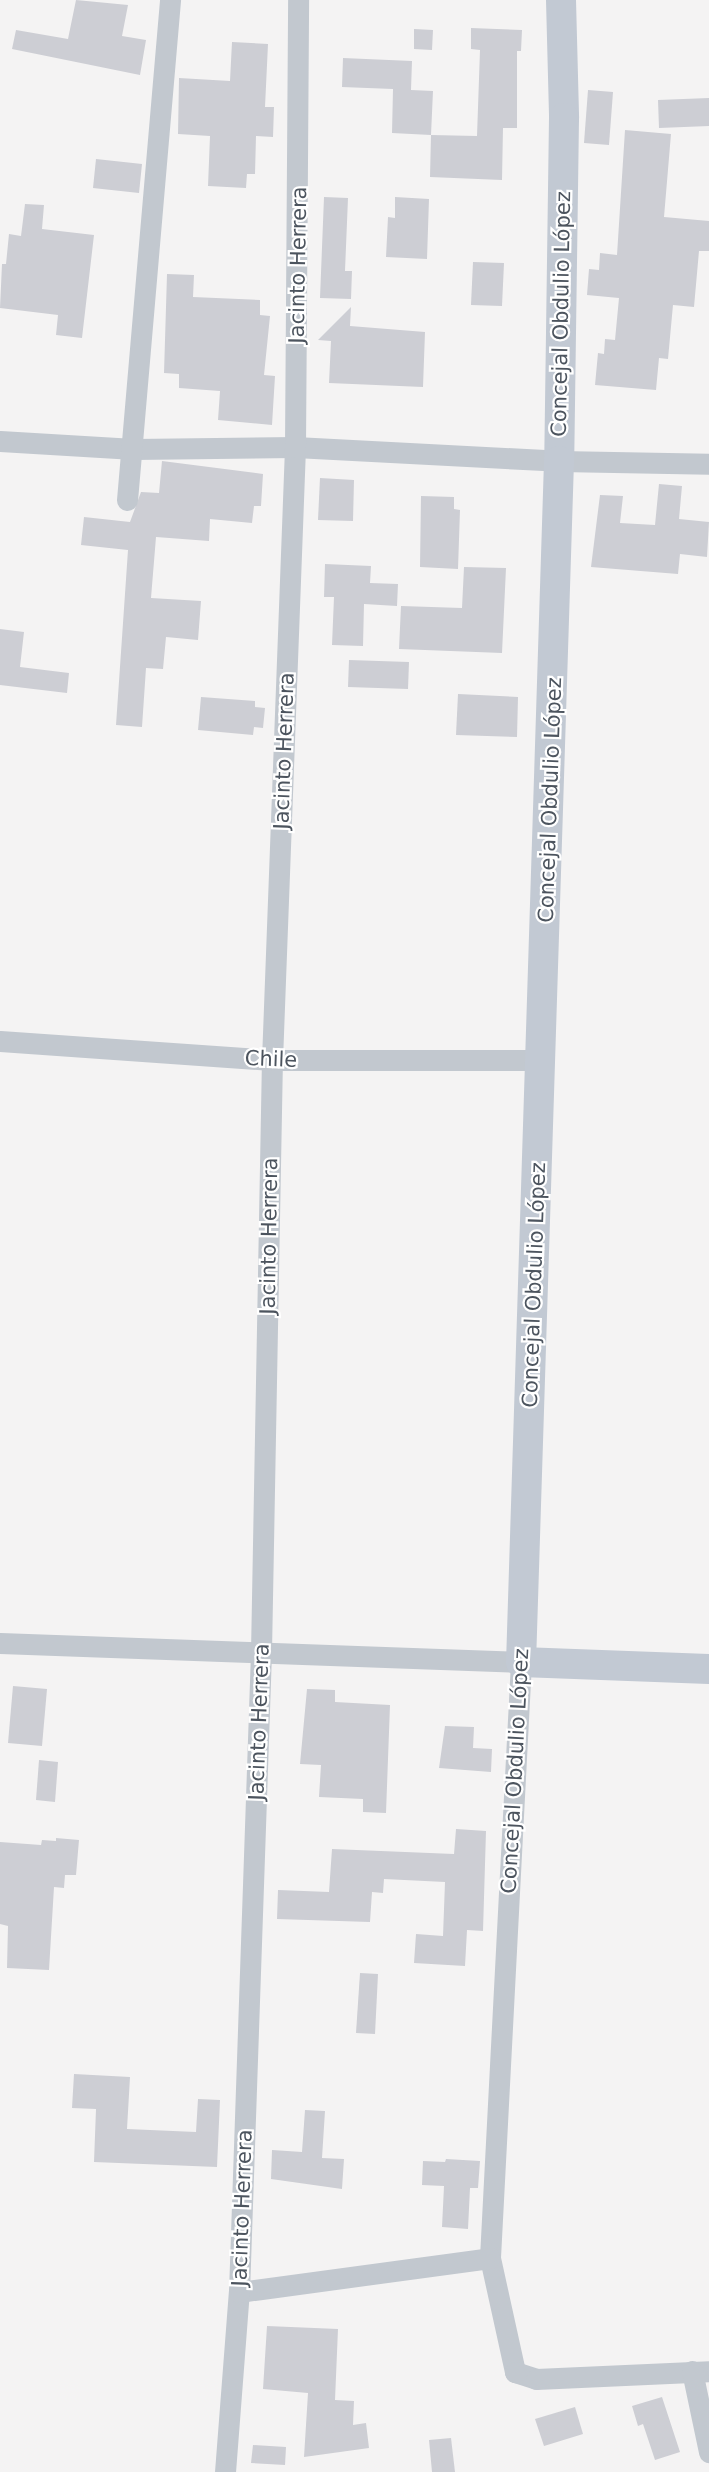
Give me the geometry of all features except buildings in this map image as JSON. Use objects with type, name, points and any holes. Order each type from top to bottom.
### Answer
[{"type":"street","points":[[127,501],[134,449],[170,0]]},
{"type":"street","name":"Jacinto Herrera","points":[[225,2472],[239,2292],[261,1652],[272,1060],[295,447],[298,0]]},
{"type":"street","name":"Concejal Obdulio López","points":[[561,0],[559,461],[543,1060],[521,1662],[490,2258],[515,2372],[536,2379],[700,2371]]},
{"type":"street","points":[[0,441],[134,449],[295,447],[559,461],[709,464]]},
{"type":"street","name":"Chile","points":[[0,1041],[272,1060],[543,1060]]},
{"type":"street","points":[[0,1644],[709,1669]]},
{"type":"street","points":[[239,2292],[490,2258]]},
{"type":"street","points":[[700,2371],[709,2452]]}]
